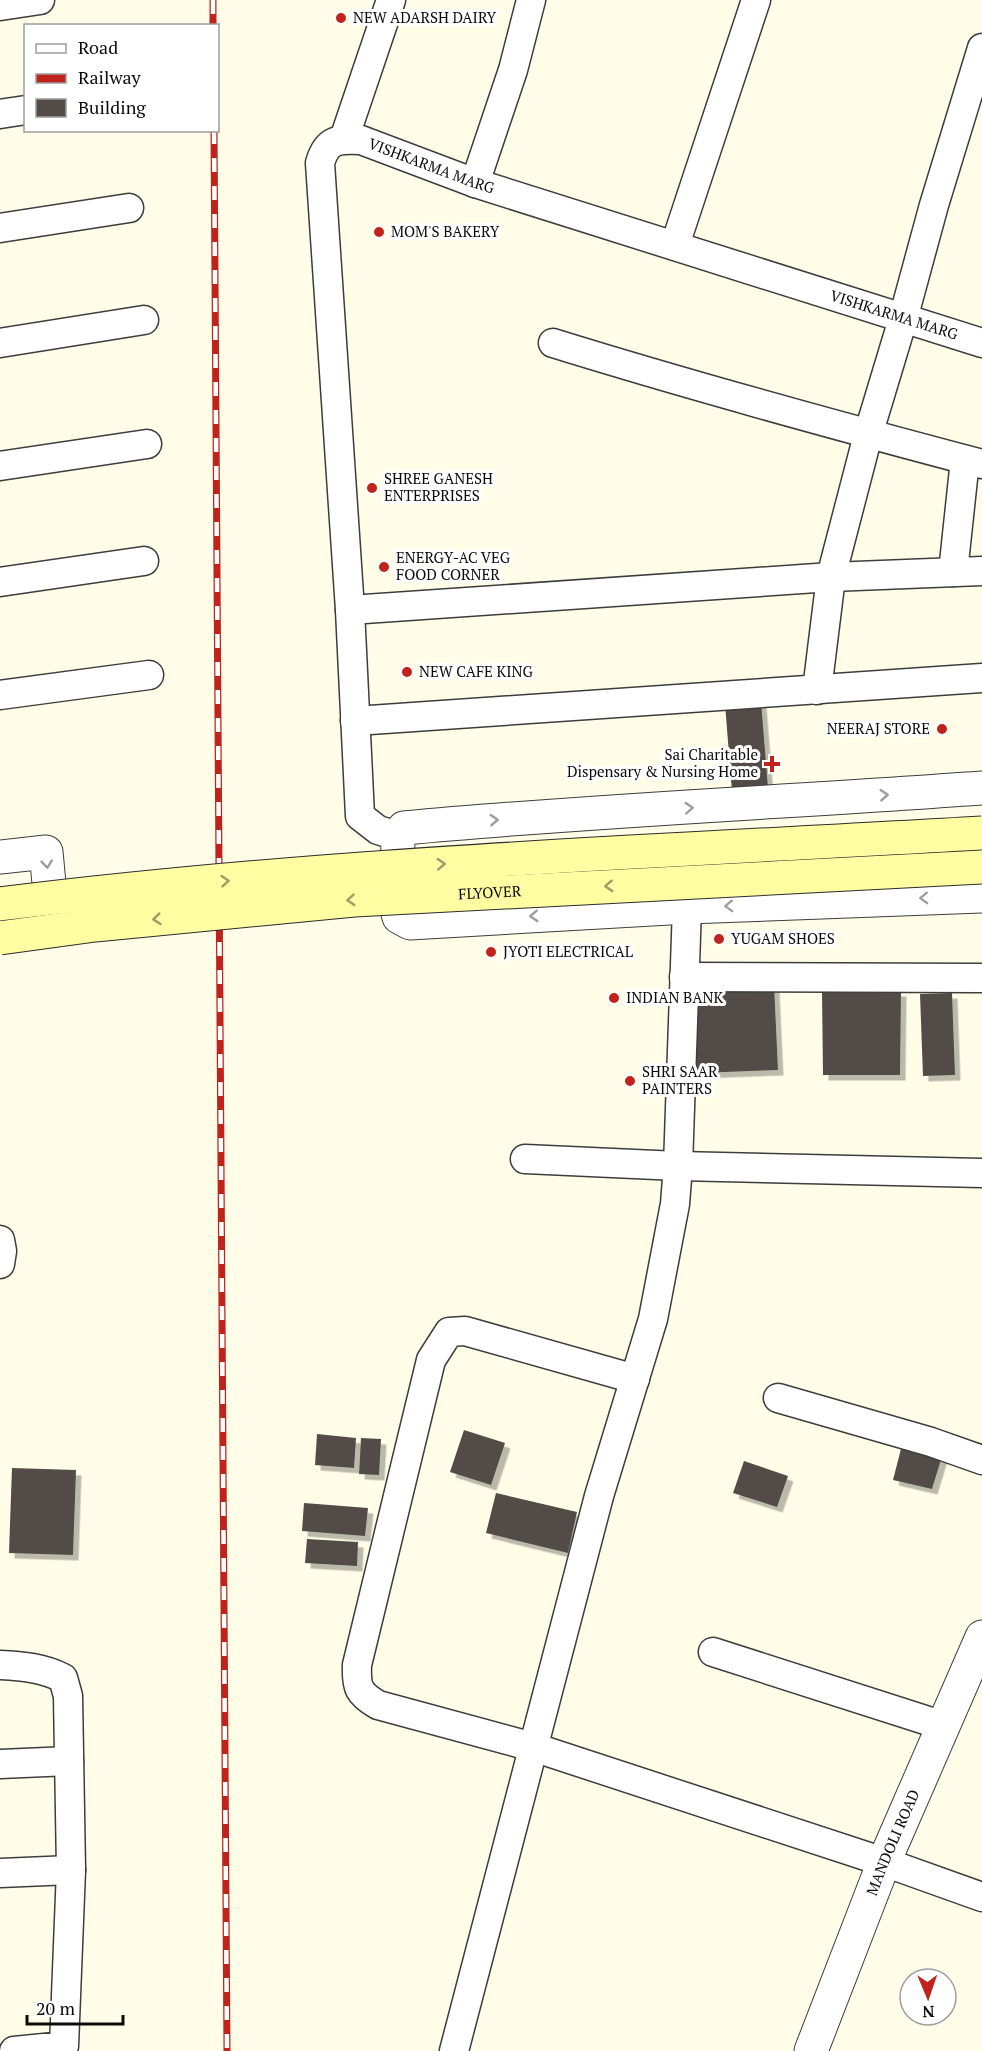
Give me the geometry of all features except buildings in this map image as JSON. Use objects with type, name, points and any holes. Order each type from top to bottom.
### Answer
[{"type":"main road","name":"FLYOVER","points":[[0,904],[94,892],[352,869],[982,833]]},
{"type":"main road","name":"FLYOVER","points":[[0,938],[95,925],[354,900],[982,867]]},
{"type":"street","points":[[0,6],[40,0]]},
{"type":"street","points":[[392,0],[344,139],[330,143],[323,152],[320,163],[350,610],[360,816],[378,830],[399,836]]},
{"type":"street","points":[[475,183],[513,70],[531,0]]},
{"type":"street","points":[[675,245],[756,0]]},
{"type":"street","points":[[817,690],[831,577],[868,435],[982,48]]},
{"type":"street","points":[[0,114],[24,110]]},
{"type":"street","name":"VISHKARMA MARG","points":[[344,139],[361,140],[475,183],[982,343]]},
{"type":"street","points":[[0,228],[129,208]]},
{"type":"street","points":[[0,343],[144,320]]},
{"type":"street","points":[[553,343],[676,381],[974,462],[953,572]]},
{"type":"street","points":[[0,466],[147,444]]},
{"type":"street","points":[[0,582],[144,561]]},
{"type":"street","points":[[350,610],[831,577],[982,571]]},
{"type":"street","points":[[0,695],[149,675]]},
{"type":"street","points":[[355,722],[982,678]]},
{"type":"street","points":[[982,788],[404,828],[399,836],[397,910],[399,917],[410,923],[687,907],[982,896]]},
{"type":"street","points":[[982,822],[653,858],[982,856]]},
{"type":"street","points":[[0,857],[46,852],[56,946],[0,953]]},
{"type":"street","points":[[454,2051],[599,1496],[653,1319],[675,1204],[687,907]]},
{"type":"street","points":[[684,977],[982,978]]},
{"type":"street","points":[[525,1159],[678,1166],[982,1173]]},
{"type":"street","points":[[0,1240],[2,1251],[0,1264]]},
{"type":"street","points":[[634,1380],[465,1331],[449,1332],[431,1360],[357,1665],[356,1682],[364,1697],[378,1705],[533,1748],[884,1862],[982,1897]]},
{"type":"street","points":[[778,1398],[931,1442],[982,1460]]},
{"type":"street","name":"MANDOLI ROAD","points":[[811,2051],[884,1862],[982,1637]]},
{"type":"street","points":[[713,1652],[944,1726]]},
{"type":"street","points":[[0,1665],[49,1671],[63,1678],[68,1696],[71,1870],[64,2049],[14,2051]]},
{"type":"street","points":[[0,1764],[69,1761]]},
{"type":"street","points":[[0,1873],[71,1870]]},
{"type":"railway","points":[[213,0],[213,24]]},
{"type":"railway","points":[[214,132],[227,2051]]},
{"type":"place","name":"NEW ADARSH DAIRY","points":[[341,18]]},
{"type":"place","name":"MOM'S BAKERY","points":[[379,232]]},
{"type":"place","name":"SHREE GANESH ENTERPRISES","points":[[372,488]]},
{"type":"place","name":"ENERGY-AC VEG FOOD CORNER","points":[[384,567]]},
{"type":"place","name":"NEW CAFE KING","points":[[407,672]]},
{"type":"place","name":"NEERAJ STORE","points":[[942,729]]},
{"type":"place","name":"Sai Charitable Dispensary & Nursing Home","points":[[772,764]]},
{"type":"place","name":"YUGAM SHOES","points":[[719,939]]},
{"type":"place","name":"JYOTI ELECTRICAL","points":[[491,952]]},
{"type":"place","name":"INDIAN BANK","points":[[614,998]]},
{"type":"place","name":"SHRI SAAR PAINTERS","points":[[630,1081]]}]
